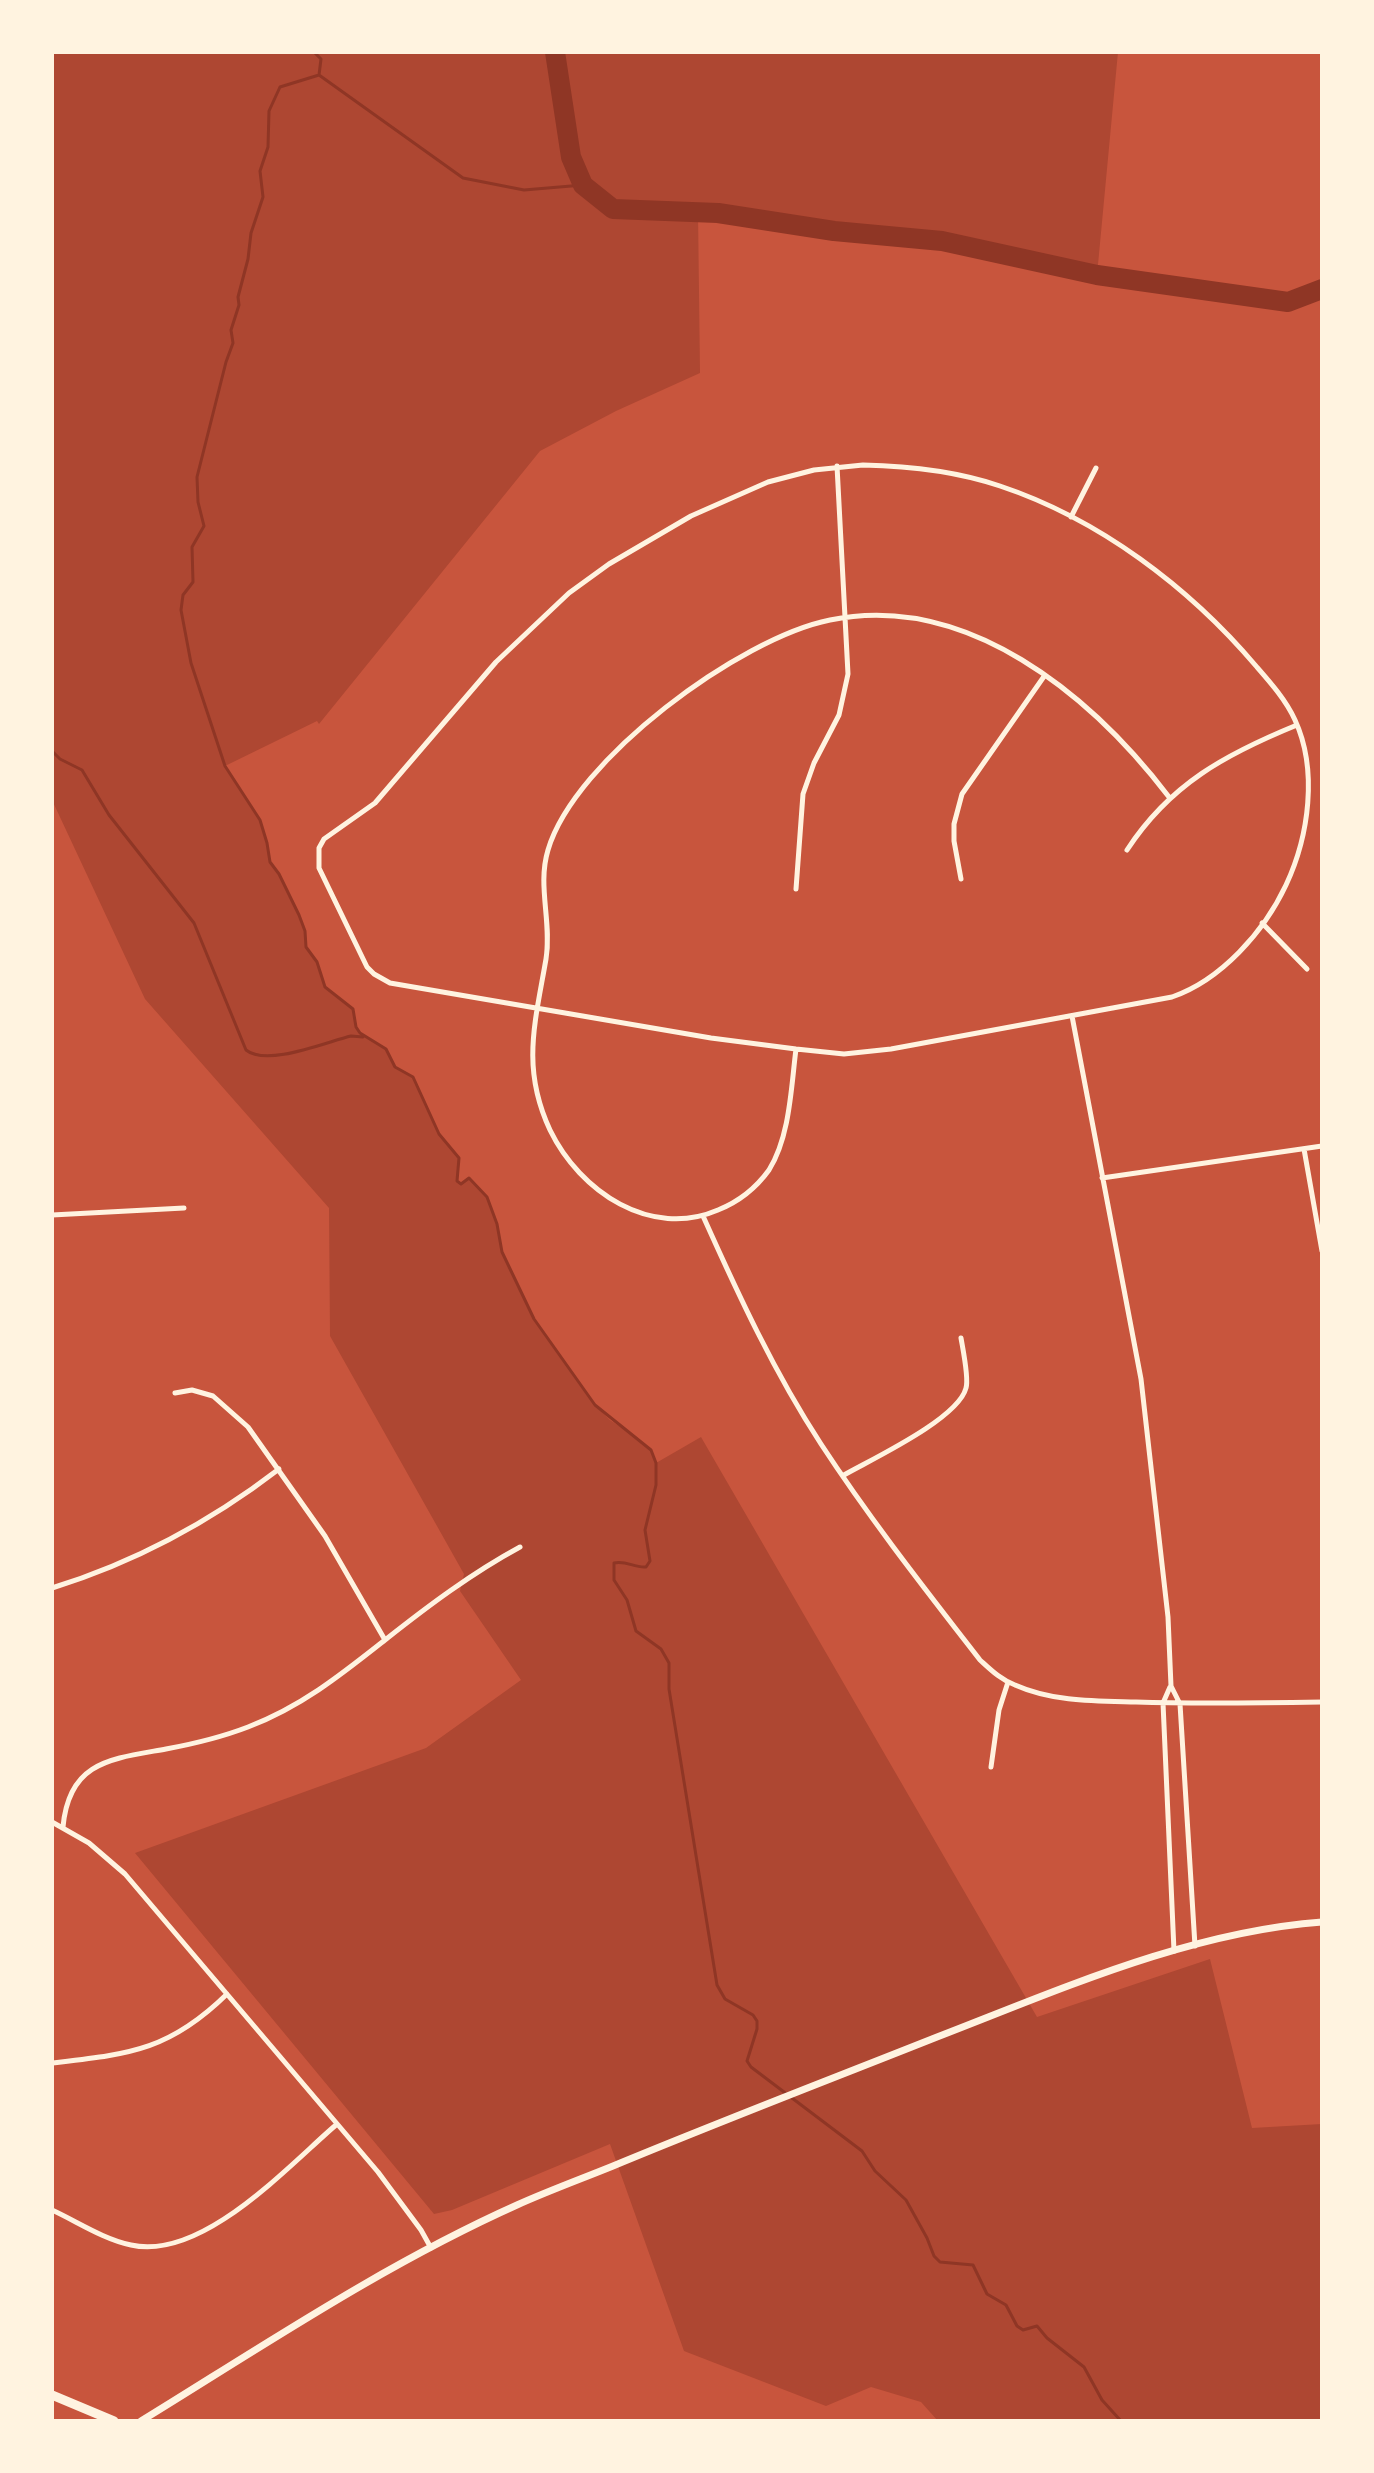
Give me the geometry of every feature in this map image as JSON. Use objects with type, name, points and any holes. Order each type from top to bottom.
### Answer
[{"type":"highway","points":[[52,2395],[114,2421]]},
{"type":"main road","points":[[141,2421],[431,2248],[517,2205],[728,2118],[1028,2002],[1195,1946],[1322,1922]]},
{"type":"street","points":[[796,889],[803,794],[808,775],[830,734],[844,695],[848,653],[837,466]]},
{"type":"street","points":[[837,466],[896,466],[960,475],[1029,497],[1071,517],[1122,547],[1195,604],[1267,678],[1297,725],[1308,770],[1308,791],[1302,836],[1288,881],[1262,923],[1216,973],[1188,991],[1172,997],[1072,1016],[868,1053],[844,1054],[711,1038],[383,980],[367,967],[319,868],[317,857],[324,839],[375,803],[469,692],[532,627],[569,593],[609,564],[691,516],[768,482],[837,466]]},
{"type":"street","points":[[1071,517],[1096,468]]},
{"type":"street","points":[[796,1049],[782,1140],[772,1163],[758,1184],[743,1197],[703,1216],[677,1220],[645,1216],[608,1197],[574,1166],[553,1135],[536,1092],[532,1028],[547,954],[543,885],[546,858],[558,825],[589,782],[639,730],[700,683],[764,643],[787,633],[845,617],[894,616],[944,626],[998,647],[1045,675],[1122,740],[1169,797]]},
{"type":"street","points":[[961,879],[954,824],[962,794],[1045,675]]},
{"type":"street","points":[[1127,850],[1146,822],[1169,797],[1201,773],[1297,725]]},
{"type":"street","points":[[1262,923],[1307,969]]},
{"type":"street","points":[[1072,1016],[1141,1379],[1168,1617],[1171,1686],[1180,1704],[1195,1946]]},
{"type":"street","points":[[1102,1178],[1322,1146]]},
{"type":"street","points":[[1304,1149],[1322,1251]]},
{"type":"street","points":[[52,1215],[184,1208]]},
{"type":"street","points":[[703,1216],[745,1312],[821,1444],[887,1540],[980,1660],[1008,1682],[1057,1697],[1180,1704],[1322,1702]]},
{"type":"street","points":[[844,1475],[952,1411],[966,1388],[961,1338]]},
{"type":"street","points":[[175,1393],[192,1390],[205,1392],[218,1399],[248,1427],[325,1536],[385,1640]]},
{"type":"street","points":[[52,1588],[126,1562],[163,1544],[226,1507],[279,1469]]},
{"type":"street","points":[[63,1827],[68,1798],[76,1782],[92,1769],[119,1757],[214,1738],[278,1715],[323,1689],[451,1590],[520,1547]]},
{"type":"street","points":[[991,1767],[999,1710],[1008,1682]]},
{"type":"street","points":[[1171,1686],[1163,1703],[1174,1952]]},
{"type":"street","points":[[52,1822],[89,1843],[125,1874],[378,2172],[431,2248]]},
{"type":"street","points":[[52,2063],[114,2055],[158,2044],[191,2026],[227,1994]]},
{"type":"street","points":[[52,2210],[130,2245],[167,2246],[180,2243],[226,2218],[337,2124]]},
{"type":"shaded area","points":[[52,52],[1118,52],[1097,275],[942,241],[834,231],[698,212],[700,373],[616,411],[540,451],[319,724],[317,721],[225,766],[260,820],[270,862],[299,915],[305,931],[306,947],[317,962],[325,987],[353,1009],[360,1033],[386,1049],[395,1067],[413,1077],[439,1134],[459,1158],[458,1181],[461,1184],[469,1178],[487,1197],[497,1224],[502,1252],[534,1319],[595,1405],[651,1450],[656,1463],[701,1437],[1037,2017],[1210,1959],[1252,2128],[1322,2124],[1322,2421],[938,2421],[921,2402],[871,2387],[826,2406],[684,2351],[610,2144],[452,2210],[434,2214],[135,1853],[426,1748],[521,1680],[460,1591],[464,1574],[330,1336],[329,1208],[145,999],[52,800]]},
{"type":"waterway","points":[[314,52],[321,59],[319,75],[280,87],[269,111],[268,147],[260,171],[263,197],[251,233],[239,305],[231,330],[233,343],[197,477],[198,502],[204,526],[192,547],[193,582],[183,595],[181,610],[191,663],[225,766],[260,820],[270,862],[299,915],[305,931],[306,947],[317,962],[325,987],[353,1009],[360,1033],[386,1049],[395,1067],[413,1077],[439,1134],[459,1158],[457,1181],[461,1184],[469,1178],[487,1197],[497,1224],[502,1252],[534,1319],[595,1405],[651,1450],[656,1463],[656,1485],[645,1530],[650,1561],[646,1567],[614,1563],[614,1580],[627,1600],[636,1631],[661,1649],[669,1663],[669,1689],[717,1985],[725,1999],[753,2015],[757,2021],[747,2061],[862,2151],[875,2171],[906,2200],[934,2256],[940,2262],[973,2265],[987,2294],[1006,2305],[1017,2326],[1023,2330],[1037,2326],[1047,2338],[1084,2367],[1102,2400],[1121,2421]]},
{"type":"waterway","points":[[555,52],[571,157],[583,185],[613,209],[718,213],[834,231],[942,241],[1097,275],[1288,302],[1322,289]]},
{"type":"waterway","points":[[319,75],[463,178],[524,190],[583,185]]},
{"type":"waterway","points":[[52,751],[60,759],[82,770],[109,815],[194,923],[246,1050],[256,1055],[282,1055],[351,1036],[363,1037]]}]
